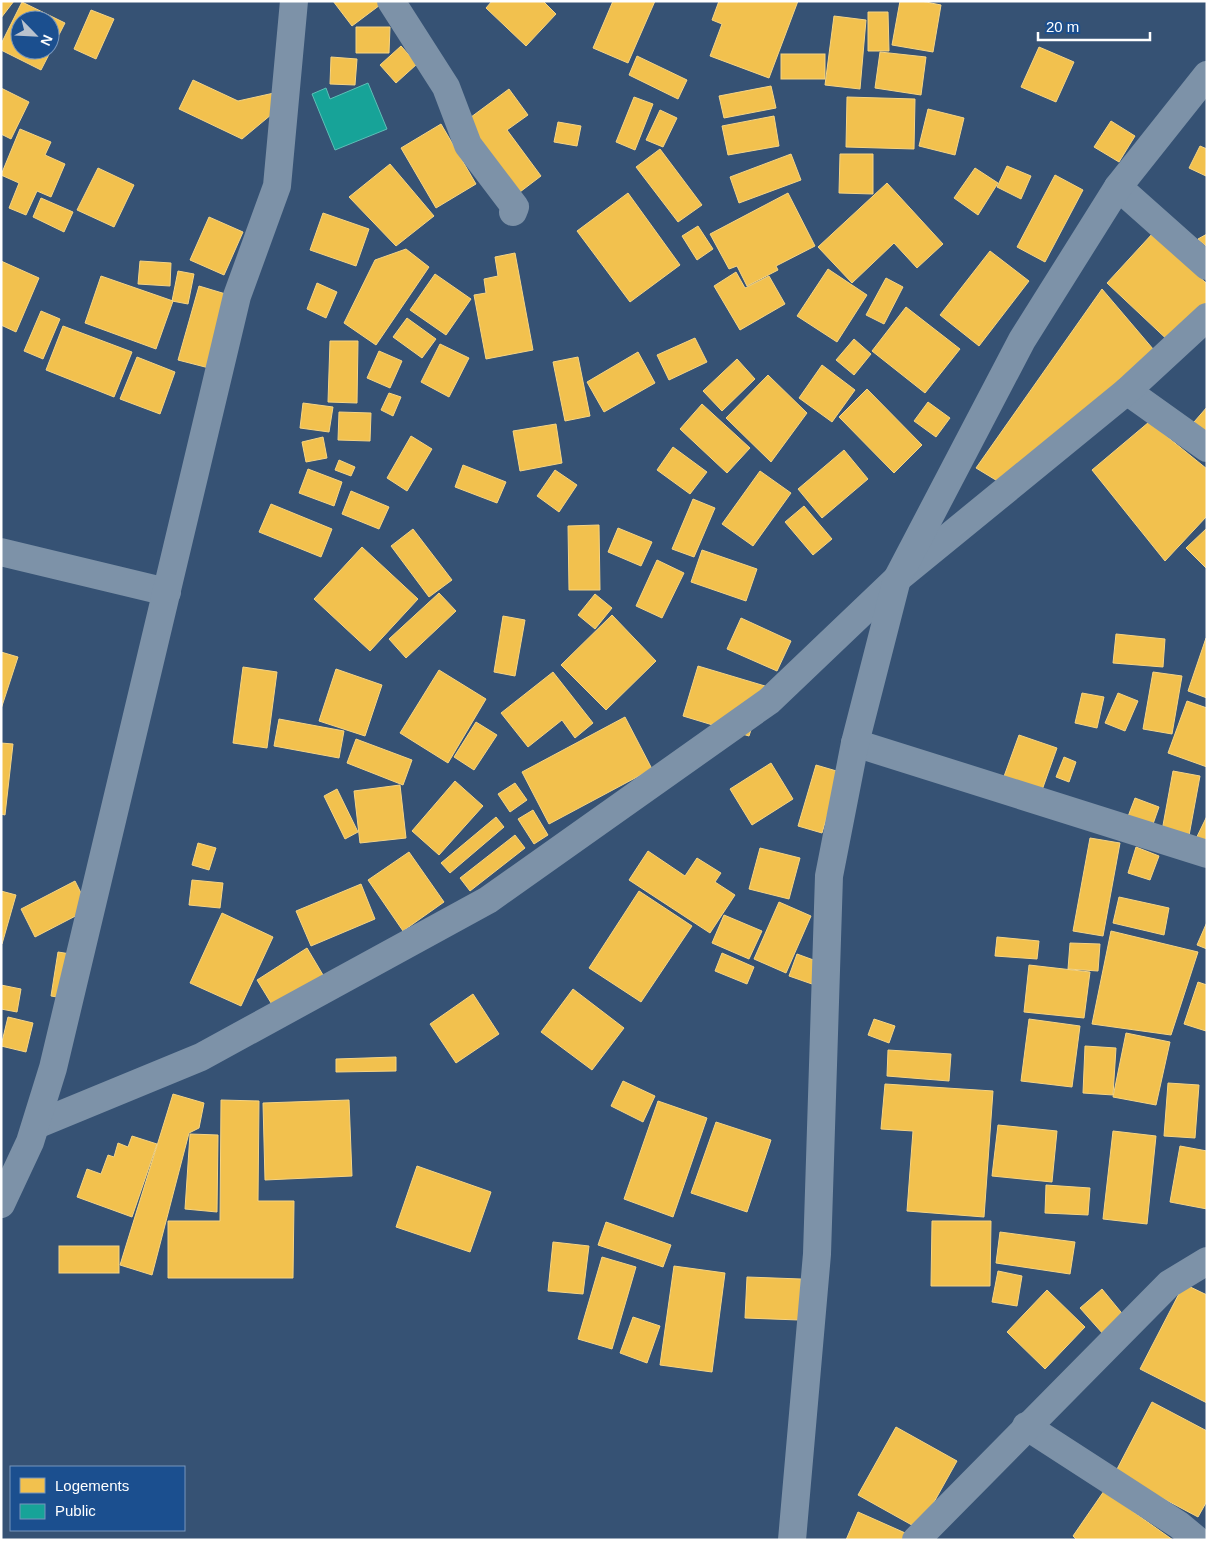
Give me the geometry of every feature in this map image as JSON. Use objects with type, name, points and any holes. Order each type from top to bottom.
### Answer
[{"type":"street","points":[[1,1204],[18,1171],[36,1125],[60,1040],[237,296],[277,186],[294,1]]},
{"type":"street","points":[[391,1],[446,87],[468,145],[515,207],[513,212]]},
{"type":"street","points":[[792,1540],[817,1254],[829,876],[855,743],[897,579],[1022,340],[1118,187],[1207,75]]},
{"type":"street","points":[[1118,187],[1207,266]]},
{"type":"street","points":[[36,1125],[201,1057],[488,900],[769,701],[897,579],[1127,391],[1207,317]]},
{"type":"street","points":[[1127,391],[1207,448]]},
{"type":"street","points":[[1,552],[167,592]]},
{"type":"street","points":[[855,743],[1207,854]]},
{"type":"street","points":[[916,1540],[1026,1426],[1169,1284],[1207,1261]]},
{"type":"street","points":[[1026,1426],[1179,1525],[1197,1540]]},
{"type":"building: Logements","points":[[1,1],[14,1],[1,18]]},
{"type":"building: Logements","points":[[333,1],[377,1],[380,5],[352,26]]},
{"type":"building: Logements","points":[[492,1],[543,1],[556,14],[526,46],[486,8]]},
{"type":"building: Logements","points":[[613,1],[655,1],[628,63],[593,48]]},
{"type":"building: Logements","points":[[719,1],[798,1],[769,78],[710,56],[722,24],[712,20]]},
{"type":"building: Logements","points":[[900,1],[921,1],[941,5],[933,52],[892,45]]},
{"type":"building: Logements","points":[[22,2],[38,10],[18,10]]},
{"type":"building: Logements","points":[[91,10],[114,19],[96,59],[74,49]]},
{"type":"building: Logements","points":[[868,12],[888,12],[889,51],[868,51]]},
{"type":"building: Logements","points":[[834,16],[866,20],[860,89],[825,85]]},
{"type":"building: Logements","points":[[60,21],[65,23],[60,33]]},
{"type":"building: Logements","points":[[10,26],[10,54],[1,50],[1,44]]},
{"type":"building: Logements","points":[[356,27],[390,27],[389,53],[356,53]]},
{"type":"building: Logements","points":[[401,46],[417,64],[396,83],[380,65]]},
{"type":"building: Logements","points":[[1039,47],[1074,62],[1056,102],[1021,87]]},
{"type":"building: Logements","points":[[880,52],[926,57],[921,95],[875,88]]},
{"type":"building: Logements","points":[[781,54],[825,54],[825,79],[781,79]]},
{"type":"building: Logements","points":[[637,56],[687,80],[678,99],[629,75]]},
{"type":"building: Logements","points":[[331,57],[357,59],[355,85],[330,84]]},
{"type":"building: Logements","points":[[21,60],[46,60],[41,70]]},
{"type":"building: Logements","points":[[193,80],[238,101],[274,93],[272,114],[242,139],[179,109]]},
{"type":"building: Logements","points":[[771,86],[776,108],[724,118],[719,96]]},
{"type":"building: Logements","points":[[1,88],[29,102],[11,139],[1,134]]},
{"type":"building: Logements","points":[[509,89],[528,115],[507,130],[541,176],[516,195],[463,123]]},
{"type":"building: Logements","points":[[634,97],[653,104],[635,150],[616,142]]},
{"type":"building: Logements","points":[[847,97],[915,99],[914,149],[846,147]]},
{"type":"building: Logements","points":[[928,109],[964,118],[955,155],[919,146]]},
{"type":"building: Logements","points":[[660,110],[677,118],[663,147],[646,140]]},
{"type":"building: Logements","points":[[774,116],[779,146],[728,155],[722,126]]},
{"type":"building: Logements","points":[[1111,121],[1135,136],[1119,162],[1094,147]]},
{"type":"building: Logements","points":[[558,122],[581,126],[577,146],[554,142]]},
{"type":"building: Logements","points":[[441,124],[476,184],[436,208],[401,148]]},
{"type":"building: Logements","points":[[20,129],[51,142],[45,155],[65,164],[51,197],[37,191],[26,215],[9,208],[19,183],[1,175]]},
{"type":"building: Logements","points":[[1200,146],[1207,149],[1206,176],[1189,168]]},
{"type":"building: Logements","points":[[660,149],[702,205],[678,222],[636,167]]},
{"type":"building: Logements","points":[[791,154],[801,180],[739,203],[730,177]]},
{"type":"building: Logements","points":[[840,154],[873,154],[873,194],[839,193]]},
{"type":"building: Logements","points":[[390,164],[434,216],[396,246],[349,197]]},
{"type":"building: Logements","points":[[1007,166],[1031,176],[1021,199],[997,187]]},
{"type":"building: Logements","points":[[98,168],[134,185],[114,227],[77,210]]},
{"type":"building: Logements","points":[[975,168],[998,183],[978,215],[954,198]]},
{"type":"building: Logements","points":[[1055,175],[1083,190],[1045,262],[1017,247]]},
{"type":"building: Logements","points":[[887,183],[943,244],[917,268],[894,243],[852,283],[818,247]]},
{"type":"building: Logements","points":[[628,193],[680,265],[630,302],[577,231]]},
{"type":"building: Logements","points":[[788,193],[815,246],[776,266],[778,270],[747,286],[737,266],[729,269],[710,234]]},
{"type":"building: Logements","points":[[41,198],[73,212],[64,232],[33,217]]},
{"type":"building: Logements","points":[[323,213],[369,229],[356,266],[310,250]]},
{"type":"building: Logements","points":[[209,217],[243,232],[224,275],[190,260]]},
{"type":"building: Logements","points":[[698,226],[713,249],[697,260],[682,236]]},
{"type":"building: Logements","points":[[1153,233],[1207,284],[1207,311],[1174,346],[1107,283]]},
{"type":"building: Logements","points":[[1207,234],[1207,247],[1198,239]]},
{"type":"building: Logements","points":[[406,249],[429,267],[376,345],[344,323],[375,260]]},
{"type":"building: Logements","points":[[990,251],[1029,281],[979,346],[940,315]]},
{"type":"building: Logements","points":[[515,253],[533,350],[486,359],[474,295],[486,293],[484,279],[498,276],[495,257]]},
{"type":"building: Logements","points":[[1,261],[39,278],[16,332],[1,325]]},
{"type":"building: Logements","points":[[140,261],[171,263],[170,286],[138,284]]},
{"type":"building: Logements","points":[[828,269],[867,295],[837,342],[797,316]]},
{"type":"building: Logements","points":[[178,271],[194,274],[188,304],[172,301]]},
{"type":"building: Logements","points":[[736,272],[745,288],[769,276],[785,304],[740,330],[714,286]]},
{"type":"building: Logements","points":[[435,274],[471,299],[446,335],[410,310]]},
{"type":"building: Logements","points":[[101,276],[173,301],[156,349],[85,323]]},
{"type":"building: Logements","points":[[886,278],[903,287],[884,324],[866,315]]},
{"type":"building: Logements","points":[[317,283],[337,292],[326,318],[307,309]]},
{"type":"building: Logements","points":[[199,286],[229,295],[209,368],[178,360]]},
{"type":"building: Logements","points":[[1102,289],[1159,356],[1004,485],[976,468]]},
{"type":"building: Logements","points":[[906,307],[960,349],[925,393],[872,351]]},
{"type":"building: Logements","points":[[41,311],[60,319],[43,359],[24,351]]},
{"type":"building: Logements","points":[[407,318],[436,339],[422,358],[393,337]]},
{"type":"building: Logements","points":[[63,326],[132,352],[114,397],[46,370]]},
{"type":"building: Logements","points":[[695,338],[707,362],[669,380],[657,355]]},
{"type":"building: Logements","points":[[854,339],[871,354],[854,375],[836,360]]},
{"type":"building: Logements","points":[[330,341],[358,341],[357,403],[328,402]]},
{"type":"building: Logements","points":[[440,344],[469,358],[449,397],[421,382]]},
{"type":"building: Logements","points":[[379,351],[402,361],[390,388],[367,378]]},
{"type":"building: Logements","points":[[638,352],[655,383],[604,412],[587,382]]},
{"type":"building: Logements","points":[[137,357],[175,372],[160,414],[120,399]]},
{"type":"building: Logements","points":[[578,357],[590,416],[565,421],[553,362]]},
{"type":"building: Logements","points":[[737,359],[755,379],[722,411],[703,391]]},
{"type":"building: Logements","points":[[822,365],[855,390],[832,422],[799,398]]},
{"type":"building: Logements","points":[[768,375],[807,413],[771,462],[726,418]]},
{"type":"building: Logements","points":[[867,389],[922,445],[894,473],[839,417]]},
{"type":"building: Logements","points":[[389,393],[401,397],[393,416],[381,410]]},
{"type":"building: Logements","points":[[928,402],[950,418],[936,437],[914,421]]},
{"type":"building: Logements","points":[[303,403],[333,407],[329,432],[300,428]]},
{"type":"building: Logements","points":[[702,404],[750,448],[727,473],[680,429]]},
{"type":"building: Logements","points":[[1207,407],[1207,445],[1188,429]]},
{"type":"building: Logements","points":[[339,412],[371,413],[370,441],[338,440]]},
{"type":"building: Logements","points":[[1149,422],[1207,469],[1207,516],[1165,561],[1092,470]]},
{"type":"building: Logements","points":[[556,424],[562,463],[520,471],[513,431]]},
{"type":"building: Logements","points":[[411,436],[432,449],[407,491],[387,478]]},
{"type":"building: Logements","points":[[323,437],[327,458],[306,462],[302,442]]},
{"type":"building: Logements","points":[[673,447],[707,472],[690,494],[657,470]]},
{"type":"building: Logements","points":[[844,450],[868,479],[822,518],[798,489]]},
{"type":"building: Logements","points":[[339,460],[355,467],[351,476],[335,470]]},
{"type":"building: Logements","points":[[463,465],[506,482],[497,503],[455,487]]},
{"type":"building: Logements","points":[[308,469],[342,482],[334,506],[299,493]]},
{"type":"building: Logements","points":[[555,470],[577,485],[559,512],[537,496]]},
{"type":"building: Logements","points":[[760,471],[791,493],[753,546],[722,524]]},
{"type":"building: Logements","points":[[351,491],[389,507],[379,529],[342,514]]},
{"type":"building: Logements","points":[[693,499],[715,508],[694,557],[672,549]]},
{"type":"building: Logements","points":[[271,504],[332,529],[321,557],[259,532]]},
{"type":"building: Logements","points":[[804,506],[832,539],[813,555],[785,522]]},
{"type":"building: Logements","points":[[599,525],[600,590],[569,590],[568,526]]},
{"type":"building: Logements","points":[[618,528],[652,542],[641,566],[608,552]]},
{"type":"building: Logements","points":[[1207,528],[1207,569],[1186,548]]},
{"type":"building: Logements","points":[[413,529],[452,580],[429,597],[391,546]]},
{"type":"building: Logements","points":[[362,547],[418,599],[370,651],[314,599]]},
{"type":"building: Logements","points":[[702,550],[757,569],[746,601],[691,582]]},
{"type":"building: Logements","points":[[657,560],[684,573],[662,618],[636,606]]},
{"type":"building: Logements","points":[[439,593],[456,611],[406,658],[389,639]]},
{"type":"building: Logements","points":[[595,594],[612,608],[595,629],[578,615]]},
{"type":"building: Logements","points":[[612,615],[656,661],[606,710],[561,665]]},
{"type":"building: Logements","points":[[503,616],[525,620],[515,676],[494,672]]},
{"type":"building: Logements","points":[[741,618],[791,641],[777,671],[727,649]]},
{"type":"building: Logements","points":[[1116,634],[1165,639],[1163,667],[1113,663]]},
{"type":"building: Logements","points":[[1207,638],[1207,698],[1188,691]]},
{"type":"building: Logements","points":[[1,652],[18,657],[1,709]]},
{"type":"building: Logements","points":[[698,666],[765,686],[749,736],[683,716]]},
{"type":"building: Logements","points":[[243,667],[277,672],[267,748],[233,743]]},
{"type":"building: Logements","points":[[336,669],[382,685],[365,736],[319,721]]},
{"type":"building: Logements","points":[[439,670],[486,699],[448,763],[400,733]]},
{"type":"building: Logements","points":[[553,672],[593,723],[575,738],[562,720],[528,747],[501,713]]},
{"type":"building: Logements","points":[[1153,672],[1182,676],[1172,734],[1143,729]]},
{"type":"building: Logements","points":[[1082,693],[1104,697],[1097,728],[1075,723]]},
{"type":"building: Logements","points":[[1118,693],[1138,701],[1125,731],[1105,723]]},
{"type":"building: Logements","points":[[1187,701],[1207,708],[1207,767],[1168,753]]},
{"type":"building: Logements","points":[[625,717],[652,769],[549,824],[522,772]]},
{"type":"building: Logements","points":[[279,719],[344,731],[339,758],[274,746]]},
{"type":"building: Logements","points":[[476,722],[497,735],[474,770],[454,757]]},
{"type":"building: Logements","points":[[1019,735],[1057,748],[1036,807],[998,793]]},
{"type":"building: Logements","points":[[356,739],[412,760],[403,785],[347,763]]},
{"type":"building: Logements","points":[[1,743],[13,744],[5,815],[1,814]]},
{"type":"building: Logements","points":[[1064,757],[1076,762],[1069,782],[1056,777]]},
{"type":"building: Logements","points":[[771,763],[793,799],[752,825],[730,789]]},
{"type":"building: Logements","points":[[816,765],[840,772],[822,833],[798,826]]},
{"type":"building: Logements","points":[[1173,771],[1200,776],[1186,852],[1159,847]]},
{"type":"building: Logements","points":[[455,781],[483,806],[439,855],[412,831]]},
{"type":"building: Logements","points":[[515,783],[527,800],[510,812],[498,794]]},
{"type":"building: Logements","points":[[400,785],[406,838],[360,843],[354,791]]},
{"type":"building: Logements","points":[[337,789],[358,832],[345,839],[324,796]]},
{"type":"building: Logements","points":[[1135,798],[1159,807],[1146,844],[1121,835]]},
{"type":"building: Logements","points":[[533,810],[548,835],[534,844],[518,819]]},
{"type":"building: Logements","points":[[1207,816],[1207,859],[1190,851]]},
{"type":"building: Logements","points":[[496,817],[504,827],[450,873],[441,863]]},
{"type":"building: Logements","points":[[515,835],[525,848],[470,891],[460,878]]},
{"type":"building: Logements","points":[[1090,838],[1120,843],[1103,936],[1073,931]]},
{"type":"building: Logements","points":[[198,843],[216,848],[209,870],[192,865]]},
{"type":"building: Logements","points":[[1136,847],[1159,856],[1150,880],[1128,873]]},
{"type":"building: Logements","points":[[760,848],[800,858],[789,899],[749,889]]},
{"type":"building: Logements","points":[[648,851],[685,876],[697,858],[721,873],[715,882],[735,895],[710,933],[629,880]]},
{"type":"building: Logements","points":[[409,852],[444,902],[403,931],[368,880]]},
{"type":"building: Logements","points":[[192,880],[223,883],[220,908],[189,905]]},
{"type":"building: Logements","points":[[75,881],[89,909],[35,937],[21,909]]},
{"type":"building: Logements","points":[[361,884],[375,919],[311,946],[296,911]]},
{"type":"building: Logements","points":[[1,891],[16,895],[2,944],[1,944]]},
{"type":"building: Logements","points":[[639,891],[692,926],[641,1002],[589,968]]},
{"type":"building: Logements","points":[[1119,897],[1169,908],[1164,935],[1113,923]]},
{"type":"building: Logements","points":[[779,902],[811,916],[786,973],[754,959]]},
{"type":"building: Logements","points":[[222,913],[273,937],[241,1006],[190,983]]},
{"type":"building: Logements","points":[[724,915],[762,931],[749,959],[712,943]]},
{"type":"building: Logements","points":[[1207,922],[1207,949],[1197,945]]},
{"type":"building: Logements","points":[[1111,931],[1198,952],[1171,1035],[1092,1024]]},
{"type":"building: Logements","points":[[997,937],[1039,941],[1037,959],[995,956]]},
{"type":"building: Logements","points":[[1070,943],[1100,944],[1098,971],[1068,969]]},
{"type":"building: Logements","points":[[307,948],[326,980],[276,1011],[257,980]]},
{"type":"building: Logements","points":[[58,952],[77,955],[69,999],[51,996]]},
{"type":"building: Logements","points":[[722,953],[754,967],[747,984],[715,971]]},
{"type":"building: Logements","points":[[797,954],[819,962],[812,984],[789,976]]},
{"type":"building: Logements","points":[[1029,965],[1090,972],[1084,1018],[1024,1012]]},
{"type":"building: Logements","points":[[1198,982],[1207,985],[1206,1031],[1184,1024]]},
{"type":"building: Logements","points":[[1,985],[21,989],[17,1012],[1,1009]]},
{"type":"building: Logements","points":[[573,989],[624,1028],[592,1070],[541,1032]]},
{"type":"building: Logements","points":[[473,994],[499,1034],[456,1063],[430,1024]]},
{"type":"building: Logements","points":[[8,1017],[33,1023],[26,1052],[1,1046]]},
{"type":"building: Logements","points":[[874,1019],[895,1026],[889,1043],[868,1035]]},
{"type":"building: Logements","points":[[1029,1019],[1080,1026],[1072,1087],[1021,1081]]},
{"type":"building: Logements","points":[[1126,1033],[1170,1042],[1156,1105],[1113,1097]]},
{"type":"building: Logements","points":[[1085,1046],[1116,1048],[1113,1095],[1083,1093]]},
{"type":"building: Logements","points":[[888,1050],[951,1054],[949,1081],[887,1076]]},
{"type":"building: Logements","points":[[396,1057],[396,1071],[336,1072],[336,1059]]},
{"type":"building: Logements","points":[[623,1081],[655,1096],[643,1122],[611,1106]]},
{"type":"building: Logements","points":[[1168,1083],[1199,1085],[1195,1138],[1164,1136]]},
{"type":"building: Logements","points":[[885,1084],[993,1091],[984,1217],[907,1211],[913,1131],[881,1129]]},
{"type":"building: Logements","points":[[173,1094],[204,1103],[199,1128],[189,1133],[152,1275],[120,1265]]},
{"type":"building: Logements","points":[[221,1100],[259,1101],[258,1201],[294,1201],[293,1278],[168,1278],[168,1221],[220,1221]]},
{"type":"building: Logements","points":[[349,1100],[352,1176],[265,1180],[263,1103]]},
{"type":"building: Logements","points":[[658,1101],[707,1118],[673,1217],[624,1199]]},
{"type":"building: Logements","points":[[716,1122],[771,1140],[747,1212],[691,1193]]},
{"type":"building: Logements","points":[[998,1125],[1057,1131],[1052,1182],[992,1176]]},
{"type":"building: Logements","points":[[1113,1131],[1156,1136],[1147,1224],[1103,1219]]},
{"type":"building: Logements","points":[[190,1134],[218,1135],[217,1212],[185,1209]]},
{"type":"building: Logements","points":[[132,1136],[157,1144],[132,1217],[77,1197],[87,1169],[101,1174],[108,1155],[114,1157],[118,1143],[128,1147]]},
{"type":"building: Logements","points":[[1180,1146],[1207,1151],[1207,1209],[1170,1202]]},
{"type":"building: Logements","points":[[417,1166],[491,1192],[470,1252],[396,1227]]},
{"type":"building: Logements","points":[[1046,1185],[1090,1188],[1088,1215],[1045,1213]]},
{"type":"building: Logements","points":[[932,1221],[991,1221],[990,1286],[931,1286]]},
{"type":"building: Logements","points":[[606,1222],[671,1245],[663,1267],[598,1245]]},
{"type":"building: Logements","points":[[1000,1232],[1075,1242],[1070,1274],[996,1263]]},
{"type":"building: Logements","points":[[553,1242],[589,1246],[583,1294],[548,1291]]},
{"type":"building: Logements","points":[[59,1246],[119,1246],[119,1273],[59,1273]]},
{"type":"building: Logements","points":[[602,1257],[636,1267],[612,1349],[578,1339]]},
{"type":"building: Logements","points":[[674,1266],[725,1273],[712,1372],[660,1365]]},
{"type":"building: Logements","points":[[998,1271],[1022,1276],[1017,1306],[992,1302]]},
{"type":"building: Logements","points":[[747,1277],[801,1279],[799,1320],[745,1318]]},
{"type":"building: Logements","points":[[1184,1284],[1207,1295],[1207,1403],[1140,1369]]},
{"type":"building: Logements","points":[[1102,1289],[1125,1317],[1104,1335],[1080,1308]]},
{"type":"building: Logements","points":[[1047,1290],[1085,1327],[1045,1369],[1007,1332]]},
{"type":"building: Logements","points":[[633,1317],[660,1326],[647,1363],[620,1353]]},
{"type":"building: Logements","points":[[1152,1402],[1207,1431],[1207,1501],[1198,1517],[1115,1473]]},
{"type":"building: Logements","points":[[896,1427],[957,1461],[919,1529],[858,1495]]},
{"type":"building: Logements","points":[[1104,1491],[1173,1540],[1077,1540],[1073,1536]]},
{"type":"building: Logements","points":[[858,1512],[912,1536],[910,1540],[846,1540]]},
{"type":"building: Public","points":[[368,83],[387,129],[335,150],[312,94],[326,88],[330,99]]}]
